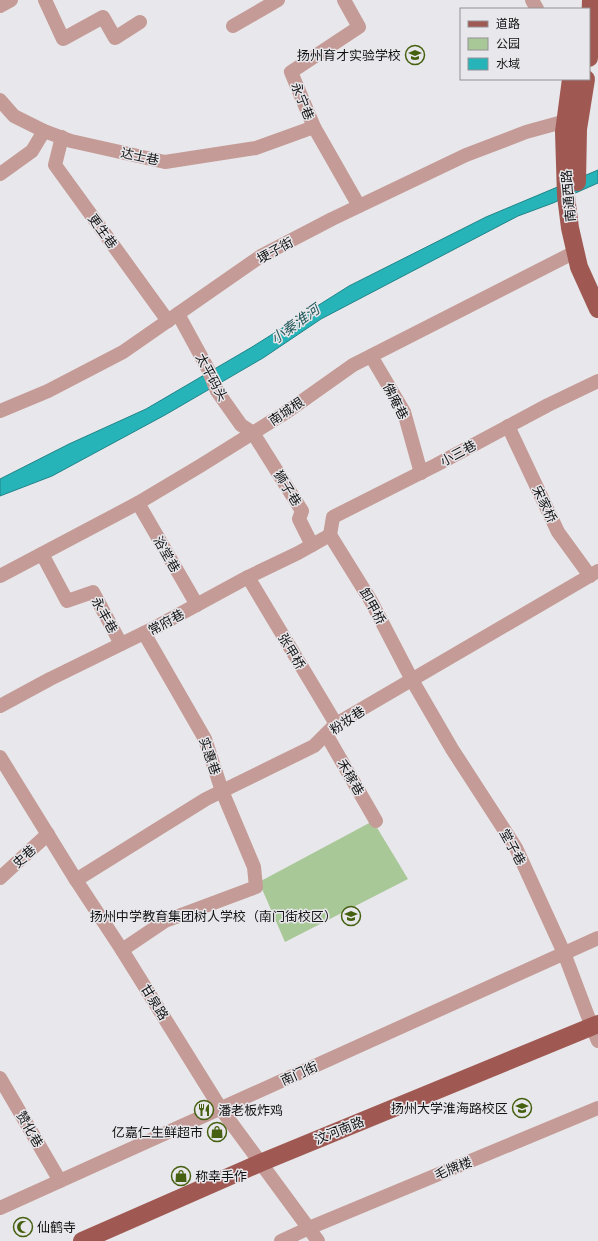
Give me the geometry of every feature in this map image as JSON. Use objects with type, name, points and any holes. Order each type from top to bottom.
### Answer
[{"type":"main road","points":[[590,29],[591,0]]},
{"type":"main road","name":"南通西路","points":[[571,80],[564,132],[572,186],[580,222],[592,267],[598,283]]},
{"type":"main road","name":"南通西路","points":[[586,80],[578,129],[572,186],[570,228],[579,267],[598,309]]},
{"type":"main road","name":"汶河南路","points":[[82,1241],[596,1032]]},
{"type":"main road","name":"汶河南路","points":[[112,1241],[263,1167]]},
{"type":"street","points":[[0,6],[11,0]]},
{"type":"street","points":[[45,0],[63,39],[103,17],[115,38],[140,22]]},
{"type":"street","points":[[233,26],[278,0]]},
{"type":"street","name":"永宁巷","points":[[344,0],[359,27],[291,72],[314,127],[359,206]]},
{"type":"street","name":"达士巷","points":[[0,100],[14,116],[44,131],[71,141],[165,162],[208,154],[256,148],[314,127]]},
{"type":"street","name":"埂子街","points":[[0,411],[48,391],[123,352],[261,256],[359,206],[466,155],[526,132],[566,121]]},
{"type":"street","points":[[0,174],[32,151],[44,131]]},
{"type":"street","name":"更生巷","points":[[62,137],[55,165],[173,318]]},
{"type":"street","name":"南城根","points":[[0,576],[138,503],[288,411],[353,365],[576,252]]},
{"type":"street","name":"太平码头","points":[[173,318],[208,369],[217,391],[241,425],[253,433]]},
{"type":"street","name":"佛庵巷","points":[[371,356],[404,412],[421,473]]},
{"type":"street","name":"小三巷","points":[[330,534],[333,516],[421,473],[548,405],[598,381]]},
{"type":"street","name":"宋家桥","points":[[508,426],[558,532],[594,574]]},
{"type":"street","name":"狮子巷","points":[[253,433],[302,511],[300,519],[312,545]]},
{"type":"street","name":"浴堂巷","points":[[138,503],[196,606]]},
{"type":"street","name":"常府巷","points":[[0,706],[50,679],[196,606],[330,534]]},
{"type":"street","name":"卸甲桥","points":[[330,534],[371,601],[412,680]]},
{"type":"street","name":"永丰巷","points":[[42,554],[67,601],[92,592],[121,644]]},
{"type":"street","name":"粉妆巷","points":[[76,880],[206,799],[314,746],[331,729],[594,574]]},
{"type":"street","name":"张甲桥","points":[[248,578],[331,729]]},
{"type":"street","name":"实惠巷","points":[[122,950],[165,921],[256,886],[254,867],[222,791],[206,739],[144,633]]},
{"type":"street","name":"堂子巷","points":[[412,680],[452,749],[516,848],[564,953],[596,1032]]},
{"type":"street","name":"禾稼巷","points":[[331,729],[376,821]]},
{"type":"street","name":"甘泉路","points":[[0,757],[221,1109],[318,1241]]},
{"type":"street","name":"史巷","points":[[0,878],[48,834]]},
{"type":"street","name":"南门街","points":[[0,1208],[598,938]]},
{"type":"street","name":"赞化巷","points":[[0,1078],[60,1181]]},
{"type":"street","name":"毛牌楼","points":[[281,1241],[598,1108]]},
{"type":"green space","points":[[373,821],[408,879],[285,942],[259,882]]},
{"type":"water","name":"小秦淮河","points":[[598,170],[598,183],[553,203],[518,216],[405,275],[321,319],[263,358],[165,415],[52,476],[0,496],[0,479],[69,444],[146,409],[252,347],[349,286],[486,217]]},
{"type":"place","name":"扬州育才实验学校","points":[[415,55]]},
{"type":"place","name":"扬州中学教育集团树人学校（南门街校区）","points":[[351,916]]},
{"type":"place","name":"扬州大学淮海路校区","points":[[522,1108]]},
{"type":"place","name":"潘老板炸鸡","points":[[204,1110]]},
{"type":"place","name":"亿嘉仁生鲜超市","points":[[217,1132]]},
{"type":"place","name":"称幸手作","points":[[181,1176]]},
{"type":"place","name":"仙鹤寺","points":[[23,1227]]}]
